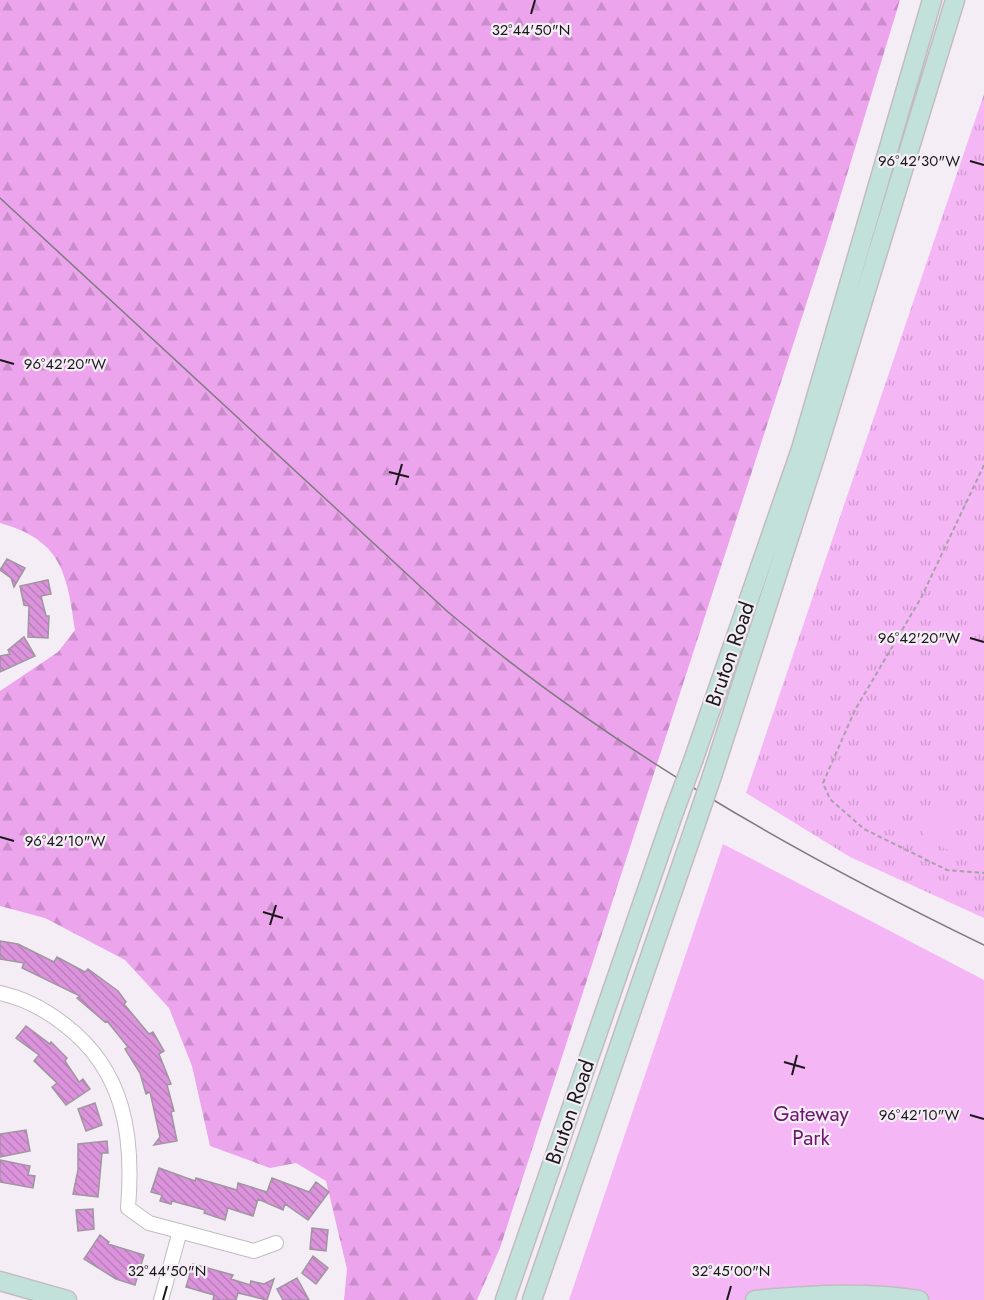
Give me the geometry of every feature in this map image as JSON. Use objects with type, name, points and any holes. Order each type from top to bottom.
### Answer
[{"type":"main road","name":"Bruton Road","points":[[532,1300],[713,773],[813,466],[932,0]]},
{"type":"main road","name":"Bruton Road","points":[[505,1300],[858,290],[955,0]]},
{"type":"main road","points":[[0,1282],[67,1300]]},
{"type":"main road","points":[[755,1300],[817,1294],[880,1295],[919,1300]]},
{"type":"street","points":[[0,993],[14,996],[49,1013],[82,1038],[108,1070],[123,1112],[129,1150],[131,1174],[128,1208],[149,1223],[254,1251],[276,1243]]},
{"type":"street","points":[[161,1300],[180,1231]]},
{"type":"path","points":[[984,465],[921,598],[851,720],[823,783],[830,799],[864,829],[947,870],[984,873]]},
{"type":"green space","points":[[0,0],[900,0],[828,237],[500,1248],[477,1300],[344,1300],[347,1269],[326,1181],[296,1163],[270,1168],[210,1146],[192,1066],[169,1008],[125,960],[45,918],[0,906],[0,691],[58,652],[75,630],[64,575],[57,561],[36,539],[0,523]]},
{"type":"green space","points":[[984,94],[984,918],[850,857],[746,793]]},
{"type":"green space","points":[[940,807],[946,810],[959,843],[951,851],[926,840],[920,826],[927,813]]},
{"type":"green space","name":"Gateway Park","points":[[723,844],[984,980],[984,1300],[569,1300]]},
{"type":"building","points":[[7,559],[25,568],[14,587],[11,578],[0,570]]},
{"type":"building","points":[[48,580],[51,594],[41,596],[46,616],[49,616],[48,638],[28,637],[29,606],[24,605],[20,586]]},
{"type":"building","points":[[24,637],[35,656],[0,672],[0,656],[10,654],[8,650]]},
{"type":"building","points":[[0,941],[18,944],[54,962],[57,957],[85,972],[88,969],[118,991],[126,1002],[124,1004],[149,1034],[153,1032],[164,1051],[159,1054],[171,1084],[167,1085],[174,1111],[171,1112],[177,1141],[154,1145],[160,1137],[150,1092],[146,1094],[140,1073],[125,1049],[128,1047],[107,1021],[105,1022],[77,998],[80,996],[22,968],[24,963],[0,959]]},
{"type":"building","points":[[26,1026],[50,1044],[51,1042],[67,1058],[65,1061],[79,1082],[83,1079],[90,1089],[66,1105],[52,1087],[57,1083],[34,1061],[39,1055],[16,1038]]},
{"type":"building","points":[[95,1103],[102,1125],[86,1131],[78,1109]]},
{"type":"building","points":[[26,1130],[30,1151],[0,1157],[0,1134]]},
{"type":"building","points":[[107,1141],[108,1153],[102,1153],[98,1197],[73,1194],[78,1170],[78,1144]]},
{"type":"building","points":[[0,1160],[30,1166],[28,1175],[35,1176],[33,1188],[0,1182]]},
{"type":"building","points":[[159,1168],[195,1181],[196,1178],[237,1190],[238,1183],[267,1192],[272,1178],[309,1192],[316,1182],[329,1192],[308,1220],[285,1204],[283,1210],[258,1199],[253,1216],[228,1208],[225,1220],[204,1213],[205,1210],[172,1201],[171,1204],[160,1201],[162,1195],[151,1192]]},
{"type":"building","points":[[93,1209],[94,1229],[78,1231],[76,1210]]},
{"type":"building","points":[[312,1228],[328,1230],[326,1251],[310,1249]]},
{"type":"building","points":[[100,1235],[109,1242],[108,1244],[144,1255],[135,1285],[116,1279],[84,1259]]},
{"type":"building","points":[[313,1256],[328,1268],[316,1284],[302,1273]]},
{"type":"building","points":[[193,1264],[233,1275],[231,1279],[250,1285],[251,1281],[264,1284],[274,1279],[267,1300],[238,1293],[236,1300],[213,1300],[214,1295],[186,1287]]},
{"type":"building","points":[[297,1278],[309,1300],[283,1300],[277,1289]]},
{"type":"tram line","points":[[0,198],[448,612],[509,662],[638,753],[705,795],[843,873],[984,945]]}]
